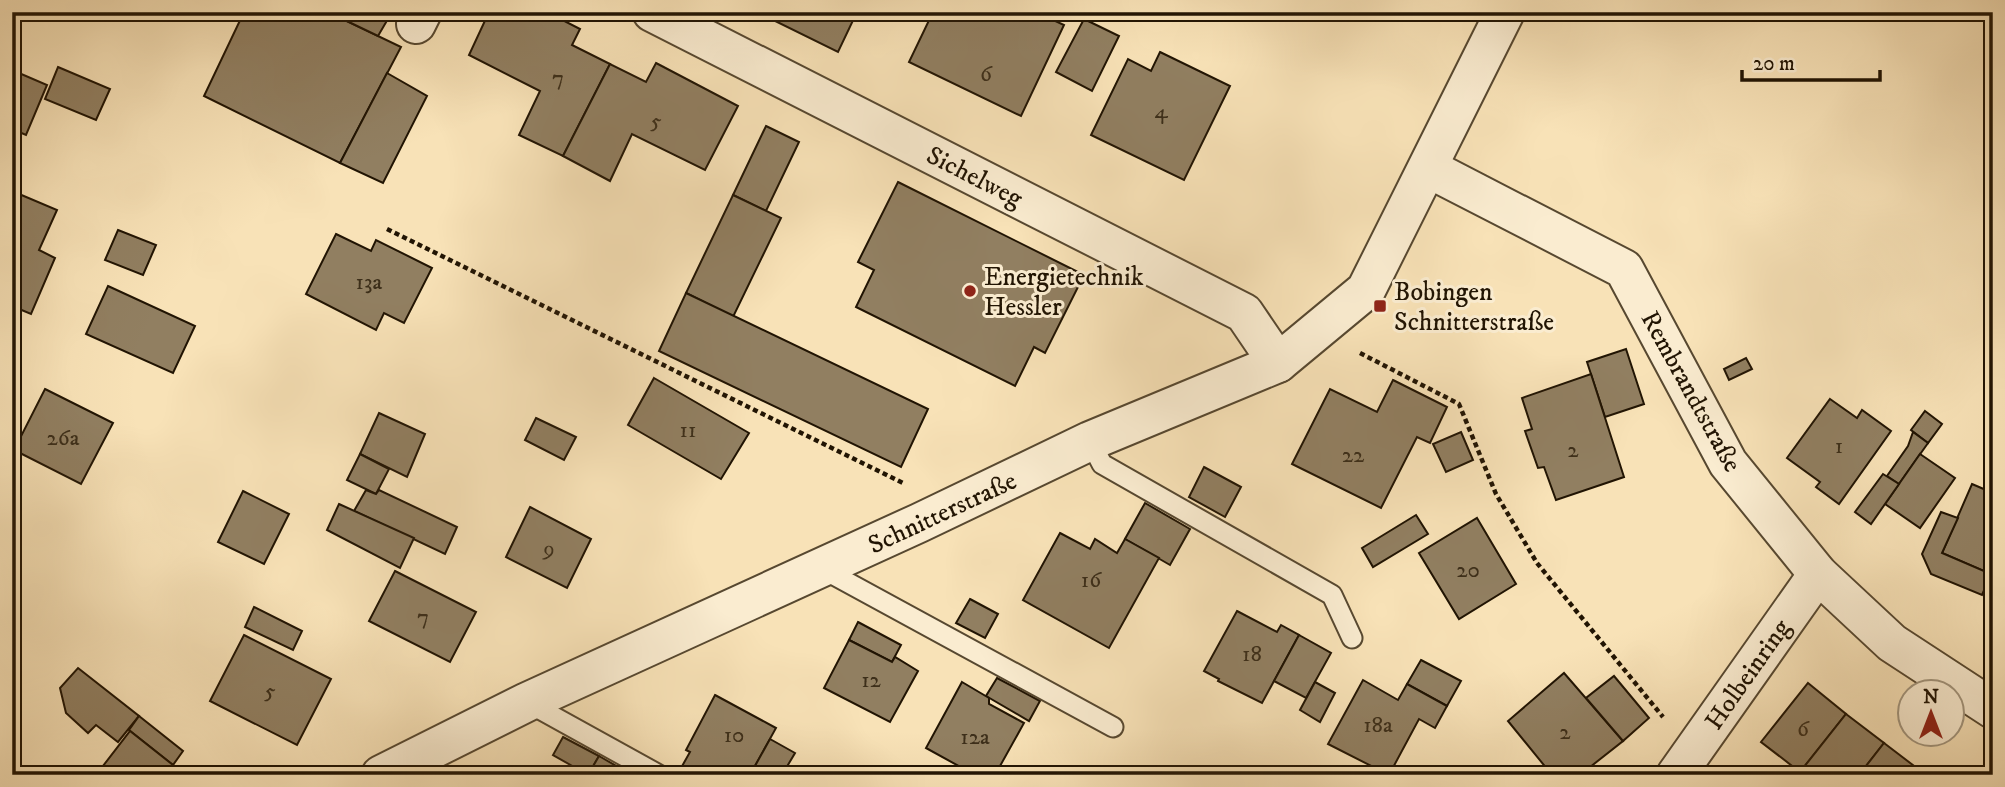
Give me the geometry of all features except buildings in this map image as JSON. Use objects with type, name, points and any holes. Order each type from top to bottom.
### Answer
[{"type":"street","name":"Sichelweg","points":[[652,12],[1244,313],[1278,363]]},
{"type":"street","name":"Schnitterstraße","points":[[382,775],[527,702],[919,523],[1090,441],[1278,363],[1366,290],[1505,12]]},
{"type":"street","name":"Rembrandtstraße","points":[[1428,168],[1624,269],[1728,463],[1818,574],[1892,643],[1993,709]]},
{"type":"street","name":"Holbeinring","points":[[1684,763],[1818,574]]},
{"type":"lane","points":[[1090,441],[1102,464],[1332,595],[1352,638]]},
{"type":"lane","points":[[821,568],[1113,727]]},
{"type":"lane","points":[[527,702],[659,775]]},
{"type":"path","points":[[387,229],[902,482],[919,523]]},
{"type":"path","points":[[1319,331],[1459,404],[1496,494],[1537,563],[1614,661],[1684,763]]},
{"type":"place","name":"Energietechnik Hessler","points":[[970,291]]},
{"type":"place","name":"Bobingen Schnitterstraße","points":[[1380,306]]}]
